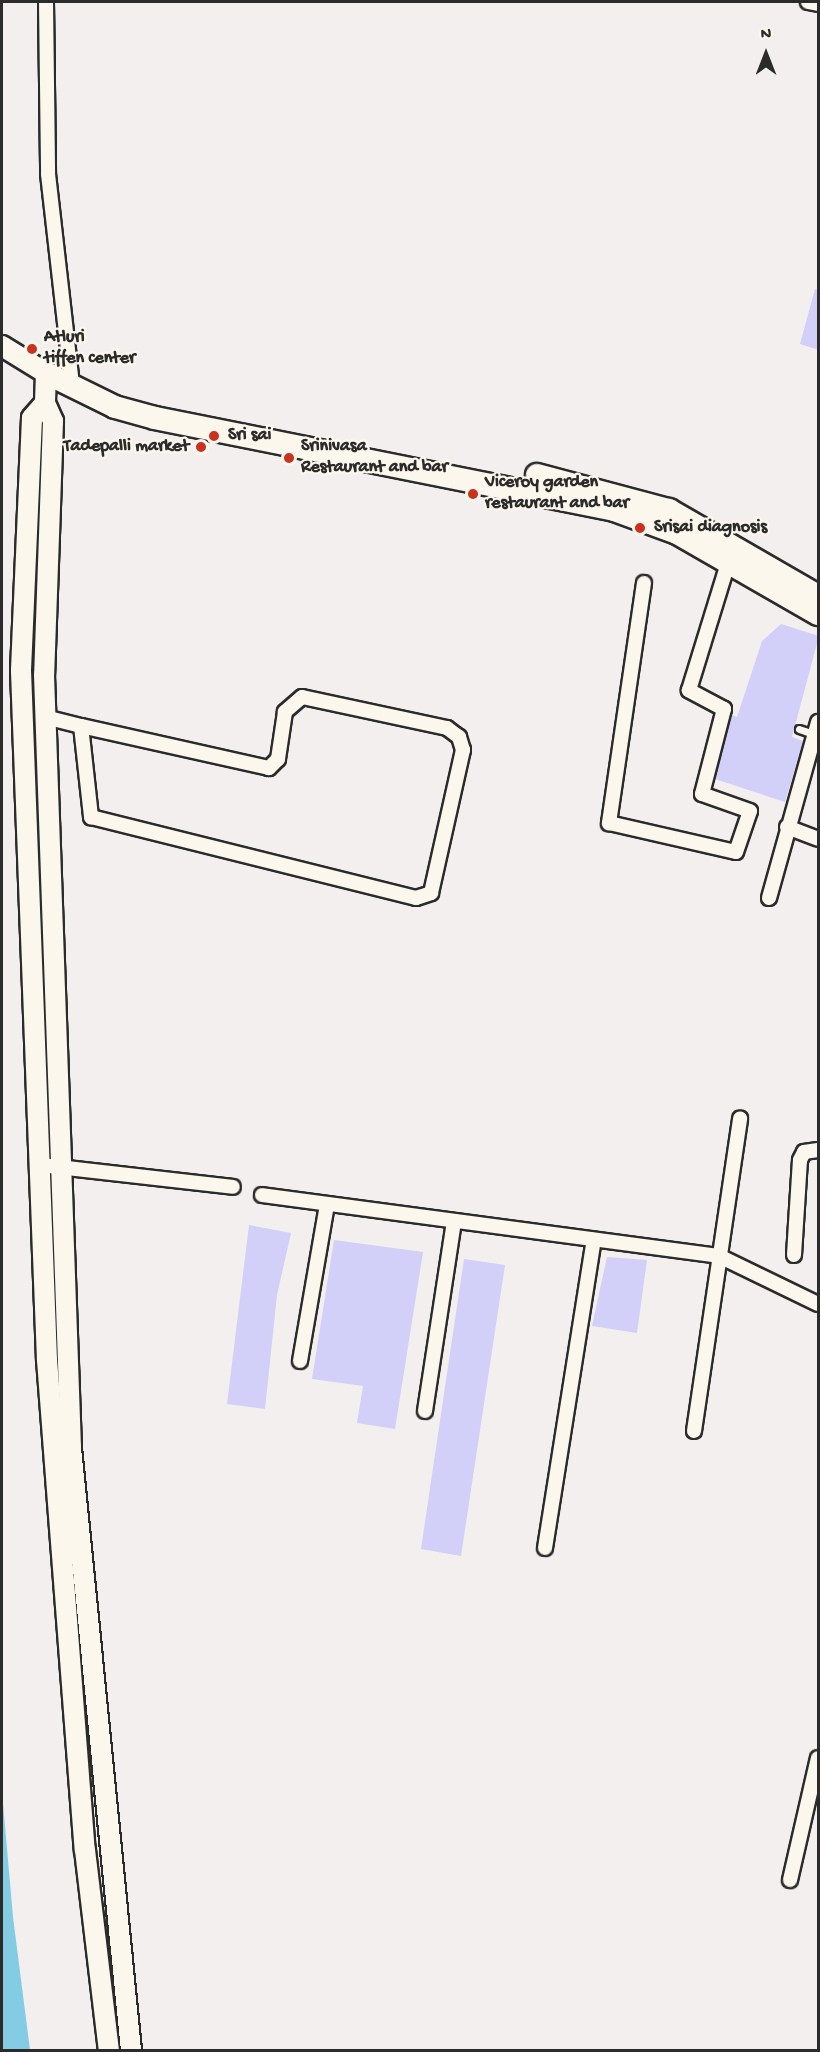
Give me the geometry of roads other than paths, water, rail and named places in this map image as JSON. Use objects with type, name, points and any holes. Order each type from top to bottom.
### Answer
[{"type":"main road","points":[[2,346],[46,373],[102,400],[155,418],[614,510],[677,533],[819,614]]},
{"type":"main road","points":[[46,373],[45,403],[52,422],[45,717],[69,1388],[93,1701],[131,2050]]},
{"type":"main road","points":[[102,400],[116,397],[642,500],[694,522],[819,596]]},
{"type":"main road","points":[[45,403],[32,418],[23,560],[25,801],[49,1390],[85,1850],[109,2050]]},
{"type":"main road","points":[[25,801],[47,802]]},
{"type":"main road","points":[[49,1390],[69,1388]]},
{"type":"street","points":[[46,2],[48,174],[72,384]]},
{"type":"street","points":[[808,2],[819,4]]},
{"type":"street","points":[[645,583],[609,823],[736,852],[750,811],[702,794],[724,709],[688,690],[728,563]]},
{"type":"street","points":[[45,717],[269,768],[278,759],[285,712],[302,698],[447,728],[459,737],[464,750],[431,893],[416,898],[91,817],[81,726]]},
{"type":"street","points":[[768,898],[817,731]]},
{"type":"street","points":[[787,827],[819,838]]},
{"type":"street","points":[[693,1431],[740,1118]]},
{"type":"street","points":[[794,1255],[800,1160],[804,1152],[819,1150]]},
{"type":"street","points":[[40,1165],[233,1187]]},
{"type":"street","points":[[262,1195],[719,1256],[819,1305]]},
{"type":"street","points":[[300,1361],[327,1204]]},
{"type":"street","points":[[425,1411],[454,1221]]},
{"type":"street","points":[[545,1548],[594,1240]]},
{"type":"street","points":[[790,1880],[819,1758]]},
{"type":"lane","points":[[799,729],[817,731]]},
{"type":"water","points":[[2,1792],[13,1917],[30,2050],[2,2050]]},
{"type":"place","name":"Atluri tiffen center","points":[[32,349]]},
{"type":"place","name":"Sri sai","points":[[214,436]]},
{"type":"place","name":"Tadepalli market","points":[[201,447]]},
{"type":"place","name":"Srinivasa Restaurant and bar","points":[[289,458]]},
{"type":"place","name":"Viceroy garden restaurant and bar","points":[[473,494]]},
{"type":"place","name":"Srisai diagnosis","points":[[640,528]]}]
